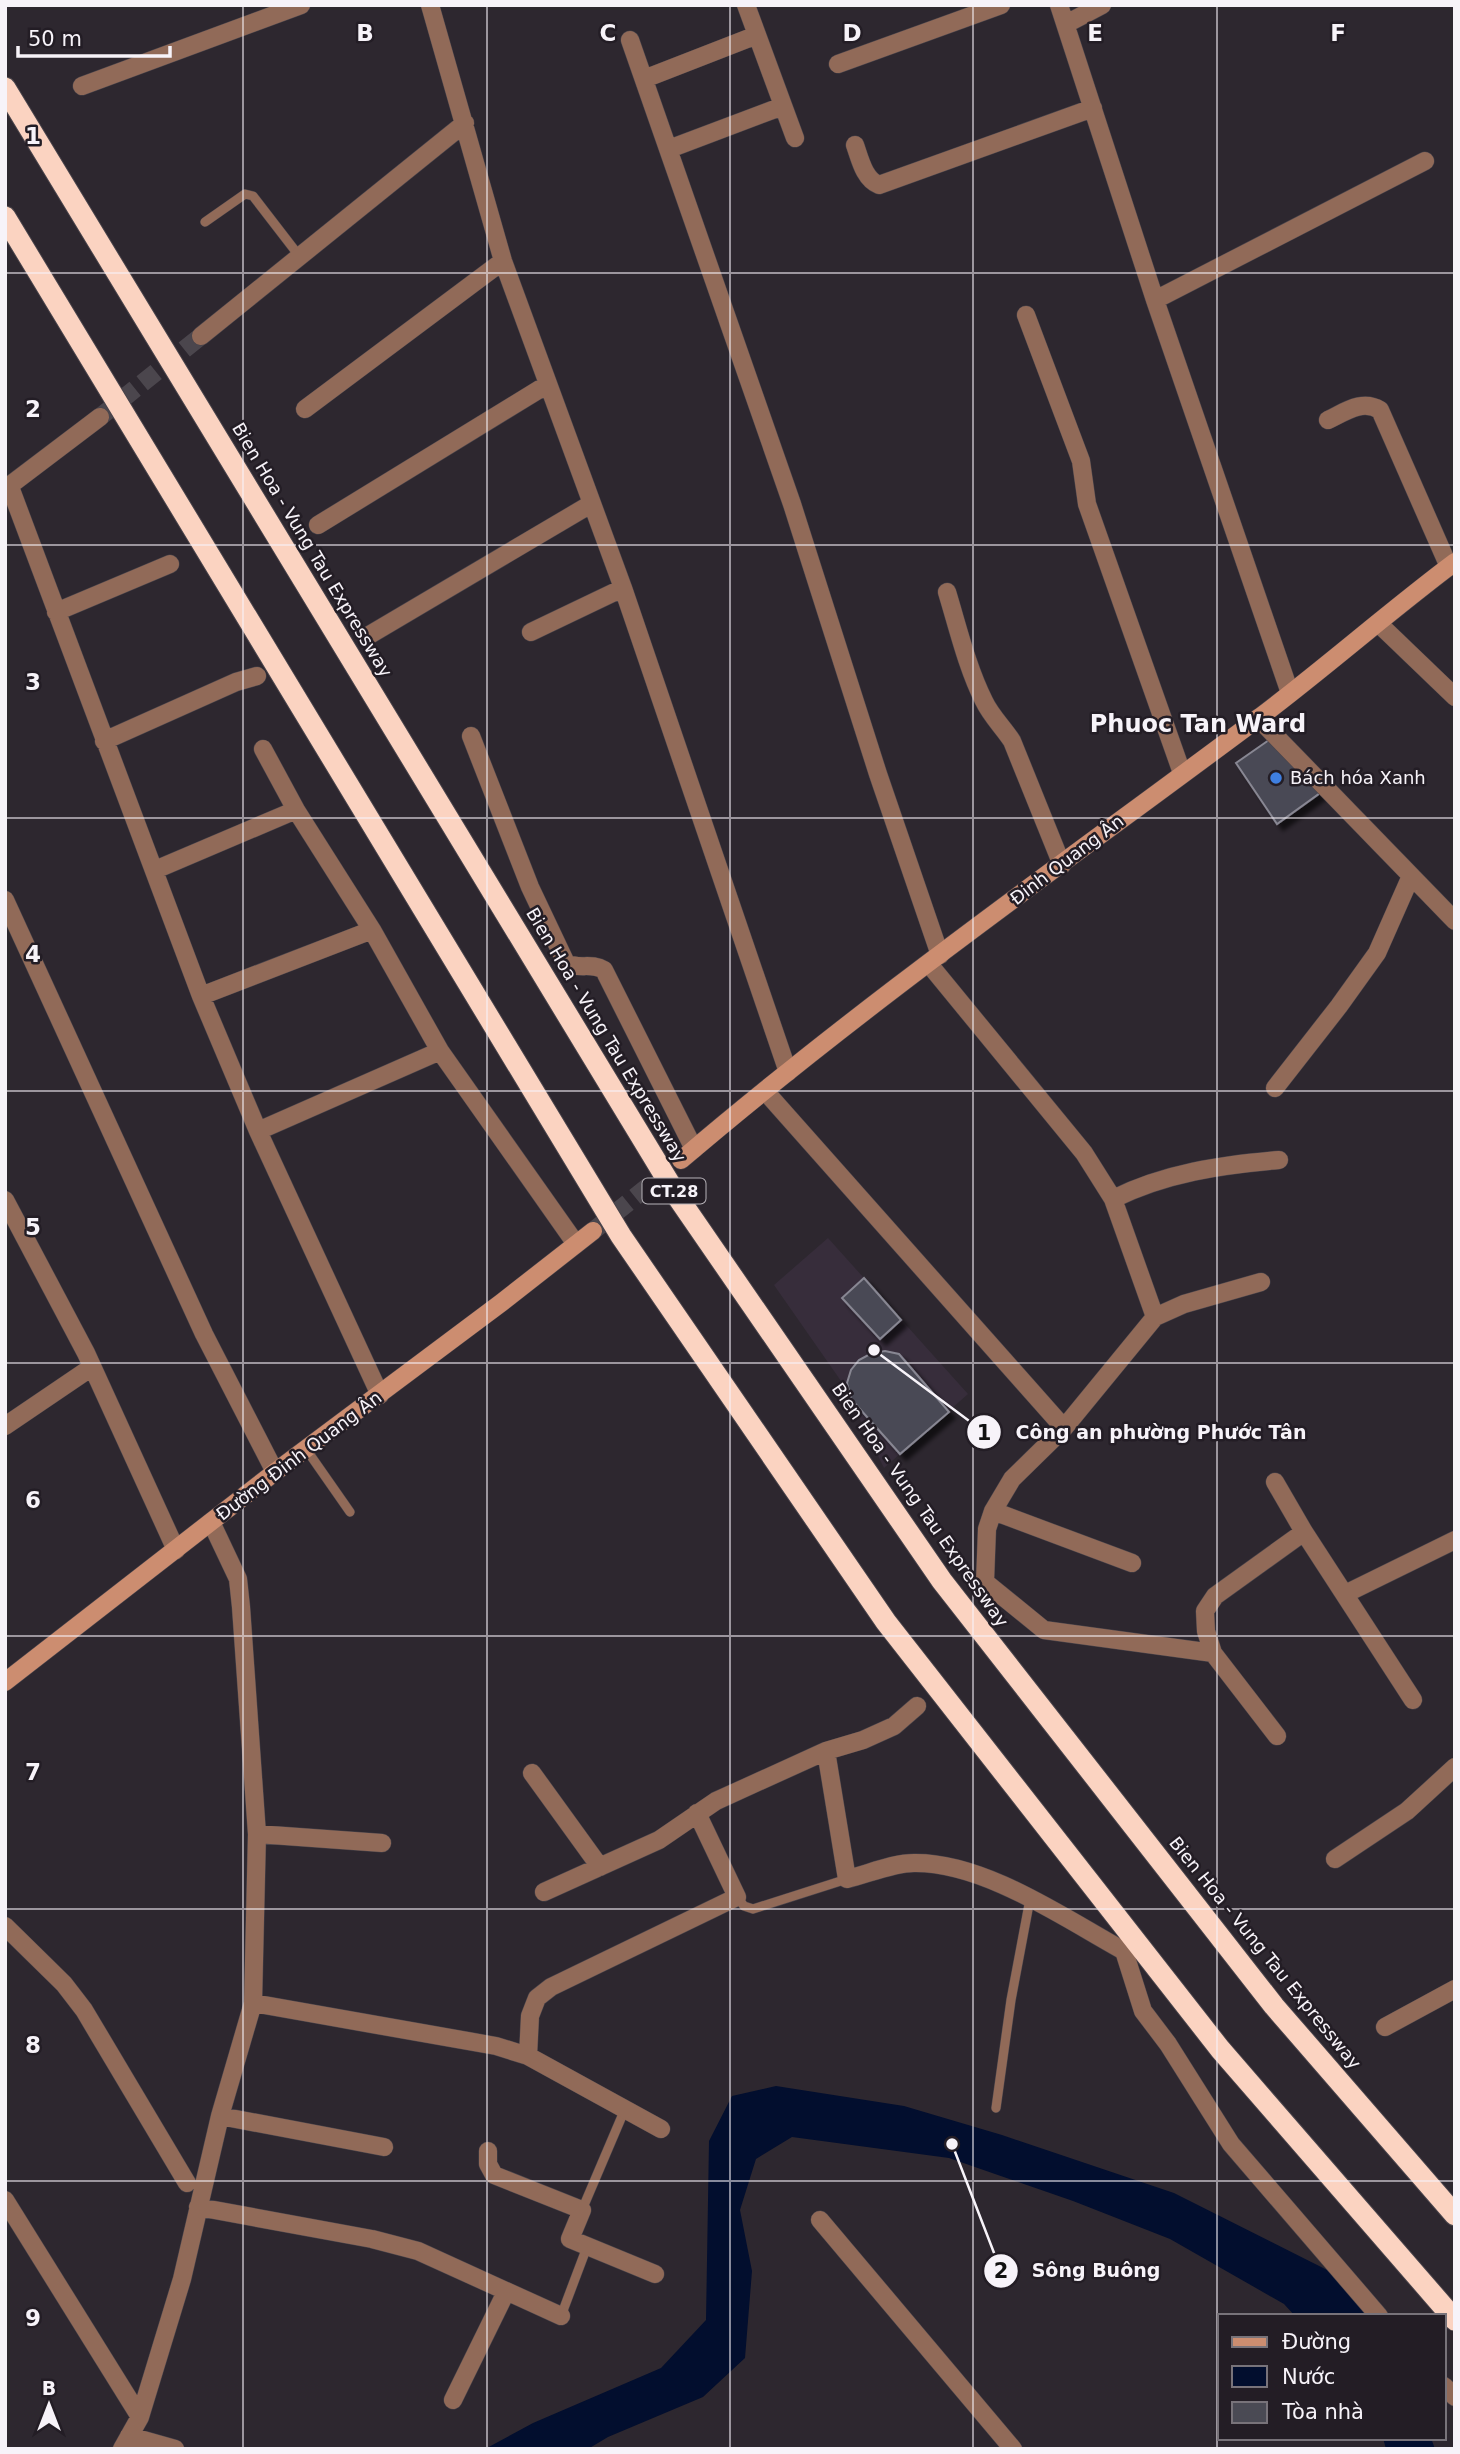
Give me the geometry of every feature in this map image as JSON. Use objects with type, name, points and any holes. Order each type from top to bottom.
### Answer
[{"type":"highway","name":"Bien Hoa - Vung Tau Expressway","points":[[5,88],[679,1199],[942,1581],[1274,2006],[1455,2216]]},
{"type":"highway","points":[[5,217],[621,1236],[878,1610],[1220,2049],[1455,2320]]},
{"type":"street","points":[[82,86],[301,5]]},
{"type":"street","points":[[430,5],[503,261],[623,588],[788,1072]]},
{"type":"street","points":[[746,5],[795,138]]},
{"type":"street","points":[[838,64],[1001,5]]},
{"type":"street","points":[[1059,5],[1155,300],[1290,693]]},
{"type":"street","points":[[1066,24],[1102,5]]},
{"type":"street","points":[[644,79],[757,34]]},
{"type":"street","points":[[630,40],[792,504],[934,960],[1084,1153],[1113,1199],[1155,1317]]},
{"type":"street","points":[[669,149],[783,106]]},
{"type":"street","points":[[855,145],[867,176],[879,185],[1093,108]]},
{"type":"street","points":[[201,336],[465,123]]},
{"type":"street","points":[[1155,300],[1425,161]]},
{"type":"street","points":[[305,409],[503,261]]},
{"type":"street","points":[[1026,315],[1081,461],[1087,504],[1182,773]]},
{"type":"street","points":[[318,525],[548,384]]},
{"type":"street","points":[[1328,420],[1361,404],[1371,404],[1380,410],[1452,564]]},
{"type":"street","points":[[100,417],[7,488],[201,996],[258,1131],[380,1395]]},
{"type":"street","points":[[366,637],[591,503]]},
{"type":"street","points":[[56,612],[170,564]]},
{"type":"street","name":"Đinh Quang Ân","points":[[471,736],[530,887],[566,963],[580,967],[596,965],[604,970],[688,1154],[788,1072],[1258,718],[1452,564]]},
{"type":"street","points":[[531,632],[623,588]]},
{"type":"street","points":[[947,592],[978,687],[992,715],[1012,741],[1062,865]]},
{"type":"street","points":[[1378,623],[1455,697]]},
{"type":"street","points":[[104,741],[236,682],[257,676]]},
{"type":"street","points":[[1258,718],[1455,921]]},
{"type":"street","points":[[264,749],[296,810],[372,930],[440,1051],[576,1244]]},
{"type":"street","points":[[155,870],[296,810]]},
{"type":"street","points":[[1275,1087],[1377,953],[1411,876]]},
{"type":"street","points":[[5,900],[204,1334],[275,1472]]},
{"type":"street","points":[[201,996],[372,930]]},
{"type":"street","points":[[258,1131],[440,1051]]},
{"type":"street","points":[[765,1091],[1064,1428]]},
{"type":"street","points":[[1113,1199],[1176,1175],[1235,1164],[1279,1160]]},
{"type":"street","points":[[5,1200],[92,1367],[176,1550]]},
{"type":"street","name":"Đường Đinh Quang Ân","points":[[5,1682],[275,1472],[593,1231]]},
{"type":"street","points":[[1213,1653],[1044,1630],[985,1582],[987,1529],[993,1511],[1012,1479],[1064,1428],[1155,1317],[1184,1304],[1261,1282]]},
{"type":"street","points":[[5,1426],[92,1367]]},
{"type":"street","points":[[1275,1482],[1304,1532],[1413,1700]]},
{"type":"street","points":[[993,1511],[1132,1563]]},
{"type":"street","points":[[175,2449],[125,2442],[140,2417],[182,2279],[220,2116],[253,2003],[257,1834],[238,1579],[211,1522]]},
{"type":"street","points":[[1276,1736],[1213,1653],[1206,1631],[1205,1612],[1215,1596],[1304,1532]]},
{"type":"street","points":[[1345,1594],[1455,1540]]},
{"type":"street","points":[[544,1892],[659,1840],[716,1801],[826,1751],[863,1740],[894,1726],[917,1706]]},
{"type":"street","points":[[826,1751],[847,1879],[912,1863],[950,1865],[978,1874],[1030,1899],[1124,1951],[1143,2011],[1168,2044],[1231,2144],[1377,2314]]},
{"type":"street","points":[[1335,1859],[1406,1811],[1455,1767]]},
{"type":"street","points":[[532,1773],[600,1867]]},
{"type":"street","points":[[528,2056],[530,2016],[537,1998],[551,1987],[737,1897],[697,1813]]},
{"type":"street","points":[[257,1834],[382,1843]]},
{"type":"street","points":[[5,1926],[64,1984],[84,2010],[187,2183]]},
{"type":"street","points":[[1385,2027],[1455,1989]]},
{"type":"street","points":[[253,2003],[496,2046],[528,2056],[661,2129]]},
{"type":"street","points":[[220,2116],[384,2147]]},
{"type":"street","points":[[488,2151],[488,2164],[494,2175],[582,2210],[570,2239],[655,2274]]},
{"type":"street","points":[[5,2200],[140,2417]]},
{"type":"street","points":[[198,2207],[372,2239],[418,2251],[561,2315]]},
{"type":"street","points":[[820,2220],[1013,2449]]},
{"type":"street","points":[[453,2400],[506,2292]]},
{"type":"lane","points":[[205,222],[246,194],[253,196],[300,257]]},
{"type":"lane","points":[[306,1449],[351,1512]]},
{"type":"lane","points":[[737,1897],[744,1906],[753,1909],[847,1879]]},
{"type":"lane","points":[[996,2108],[1011,2000],[1030,1899]]},
{"type":"lane","points":[[582,2210],[625,2109]]},
{"type":"lane","points":[[561,2315],[587,2247]]},
{"type":"shaded area","points":[[828,1238],[968,1394],[884,1468],[841,1381],[774,1285]]},
{"type":"water","points":[[776,2086],[904,2106],[1002,2135],[1174,2193],[1341,2277],[1366,2314],[1293,2314],[1284,2304],[1170,2239],[1073,2201],[949,2158],[792,2137],[756,2159],[740,2210],[752,2271],[745,2358],[703,2397],[608,2437],[588,2449],[485,2449],[533,2423],[661,2368],[706,2320],[709,2141],[732,2096]]},
{"type":"water","points":[[1384,2440],[1432,2440],[1435,2449],[1386,2449]]},
{"type":"building","name":"Bách hóa Xanh","points":[[1269,740],[1320,793],[1277,824],[1236,763]]},
{"type":"building","points":[[864,1278],[901,1320],[880,1339],[842,1298]]},
{"type":"building","points":[[885,1351],[899,1354],[949,1412],[900,1454],[851,1399],[847,1383],[851,1370],[859,1360],[872,1353]]},
{"type":"tunnel","points":[[100,417],[201,336]]},
{"type":"tunnel","points":[[593,1231],[672,1167]]},
{"type":"place","name":"Bách hóa Xanh","points":[[1276,778]]},
{"type":"place","name":"Công an phường Phước Tân","points":[[874,1350]]},
{"type":"place","name":"Sông Buông","points":[[952,2144]]},
{"type":"district","name":"Phuoc Tan Ward","points":[[1198,724]]}]
